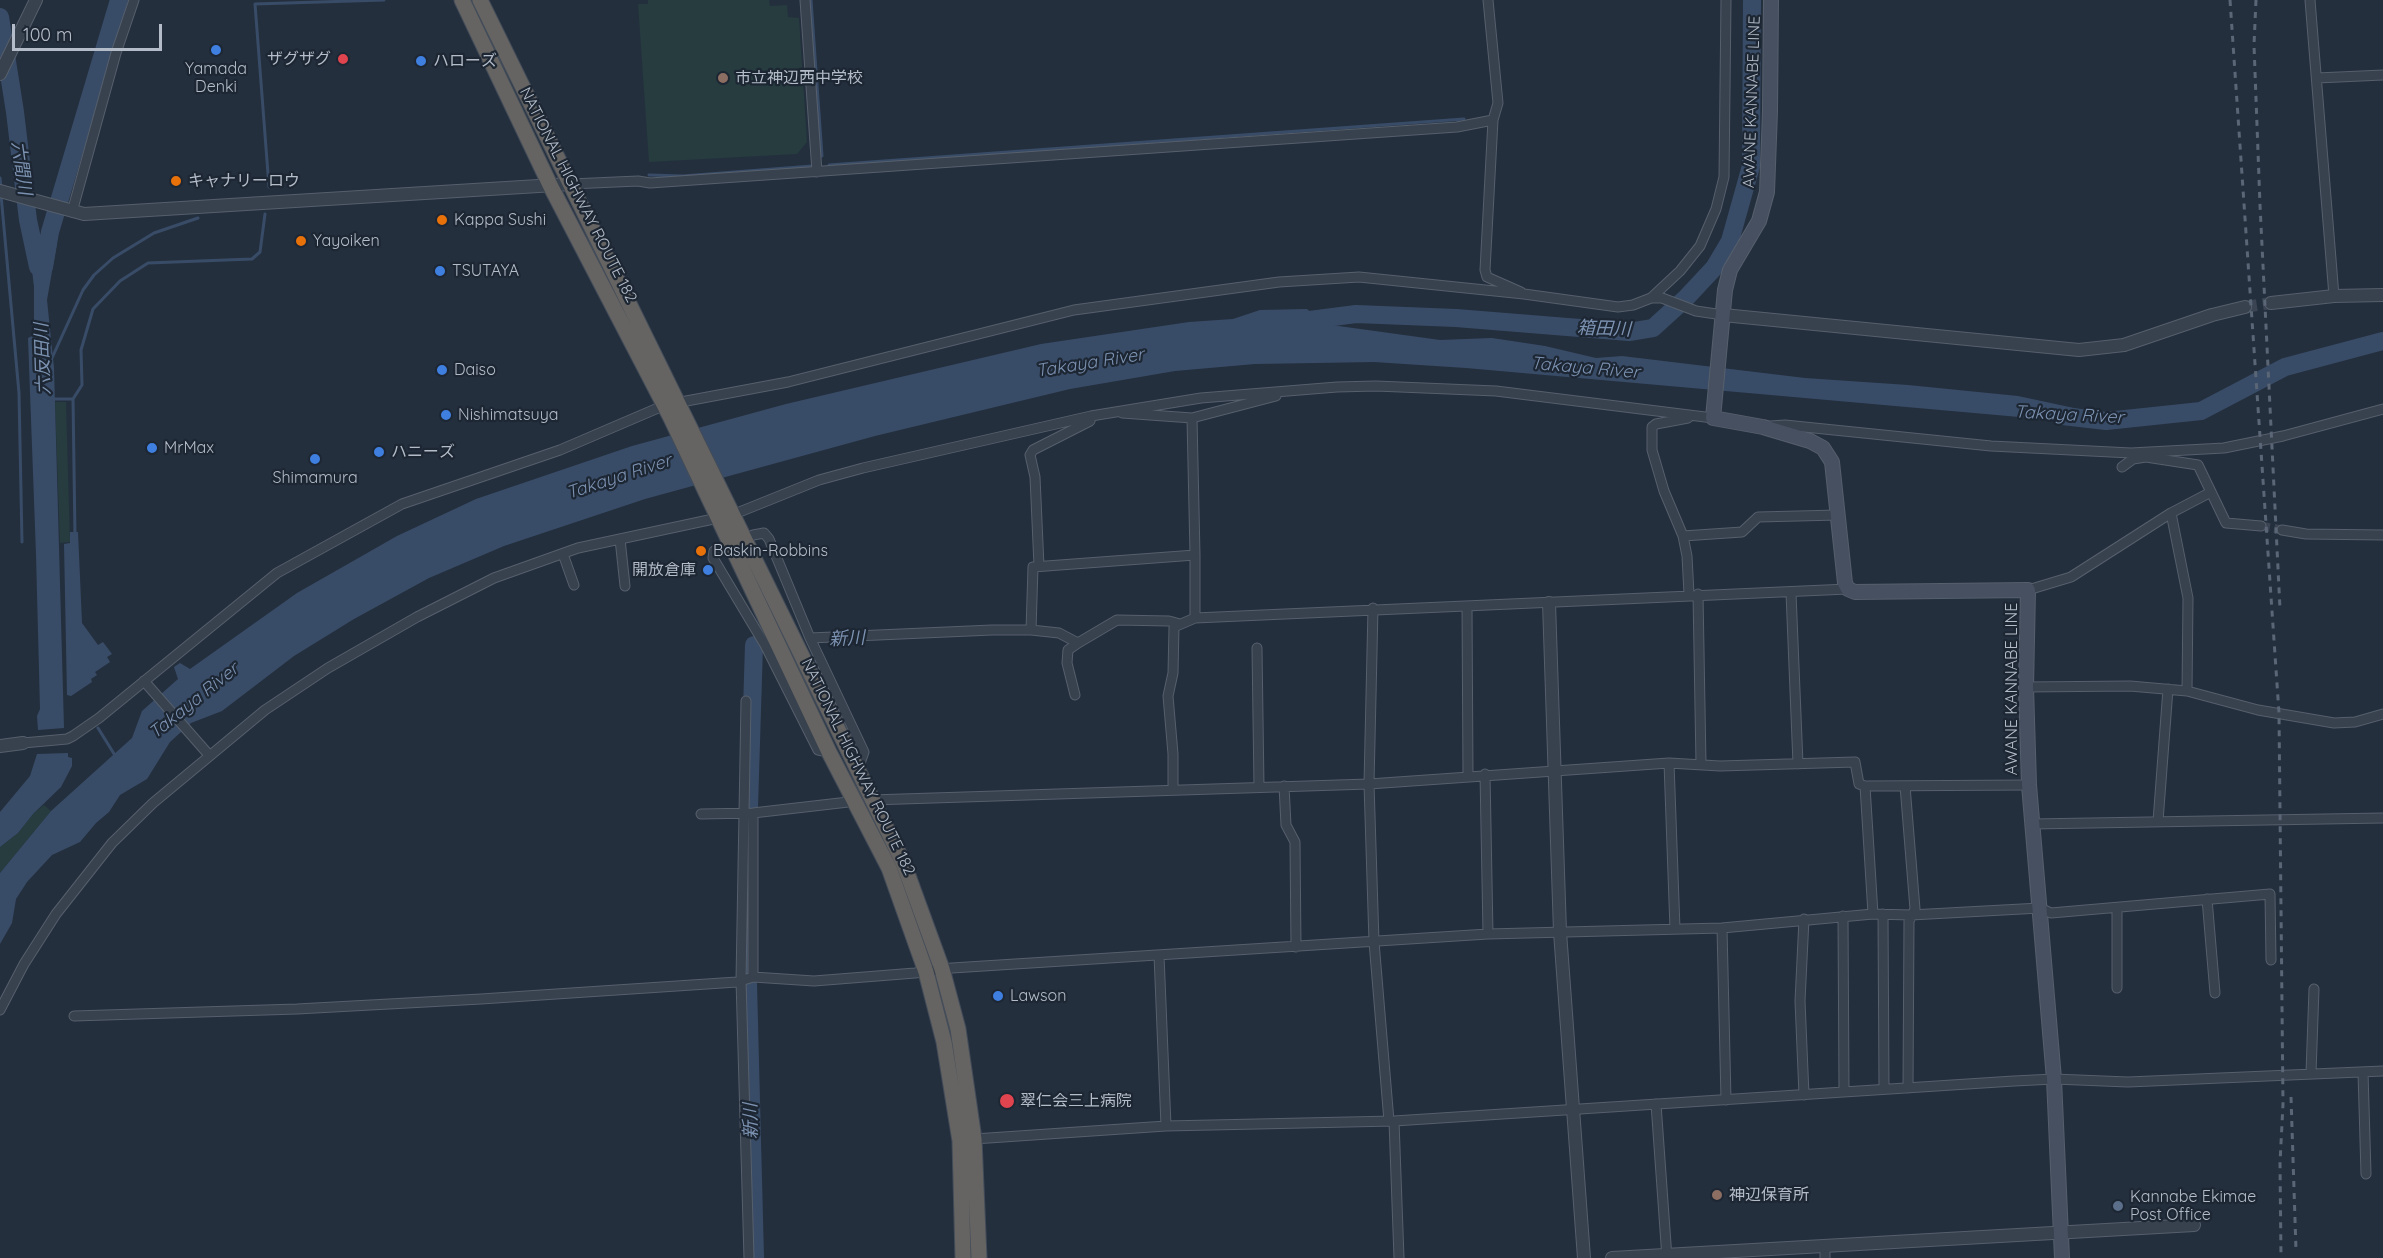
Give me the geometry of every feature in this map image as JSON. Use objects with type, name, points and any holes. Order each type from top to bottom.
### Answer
[{"type":"highway","name":"NATIONAL HIGHWAY ROUTE 182","points":[[462,0],[550,185],[674,410]]},
{"type":"highway","name":"NATIONAL HIGHWAY ROUTE 182","points":[[480,0],[571,184],[674,410],[723,511],[858,769],[903,862],[942,969],[958,1029],[974,1139],[980,1258]]},
{"type":"highway","name":"NATIONAL HIGHWAY ROUTE 182","points":[[723,511],[829,752],[889,868],[926,972],[944,1042],[960,1141],[964,1223],[963,1258]]},
{"type":"main road","name":"AWANE KANNABE LINE","points":[[1713,416],[1725,290],[1730,270],[1759,221],[1767,192],[1771,0]]},
{"type":"main road","points":[[1713,416],[1763,427],[1810,441],[1824,448],[1832,462],[1845,583],[1848,589]]},
{"type":"main road","name":"AWANE KANNABE LINE","points":[[1848,589],[1855,592],[2028,590],[2026,687],[2030,785],[2054,1079],[2062,1258]]},
{"type":"street","points":[[0,74],[36,0]]},
{"type":"street","points":[[69,211],[134,0]]},
{"type":"street","points":[[805,0],[817,172]]},
{"type":"street","points":[[1488,0],[1498,103],[1493,120],[1485,270],[1487,278],[1509,285],[1524,294]]},
{"type":"street","points":[[0,746],[67,739],[73,736],[146,683],[277,573],[402,504],[674,410],[1074,310],[1279,282],[1359,277],[1524,294],[1618,307],[1633,305],[1651,298],[1680,272],[1700,246],[1716,209],[1724,177],[1726,0]]},
{"type":"street","points":[[2310,0],[2334,296]]},
{"type":"street","points":[[2317,78],[2383,75]]},
{"type":"street","points":[[0,191],[84,214],[125,213],[550,185],[638,181],[650,183],[817,172],[1456,127],[1493,120]]},
{"type":"street","points":[[2271,303],[2334,296],[2383,295]]},
{"type":"street","points":[[1651,298],[1662,298],[1722,319],[2079,350],[2124,345],[2212,315],[2245,307]]},
{"type":"street","points":[[0,1010],[24,964],[57,914],[112,843],[206,752],[328,668],[417,617],[494,578],[563,554],[723,511],[862,468],[1118,410],[1201,398],[1376,386],[1496,391],[1696,416],[1713,416]]},
{"type":"street","points":[[1118,410],[1122,413],[1192,418],[1282,395],[1286,391]]},
{"type":"street","points":[[1763,427],[1785,425],[1991,446],[2131,453],[2224,448],[2283,436],[2383,409]]},
{"type":"street","points":[[1039,566],[1035,477],[1030,455],[1033,450],[1090,421],[1091,416]]},
{"type":"street","points":[[1696,416],[1656,424],[1652,427],[1653,450],[1664,491],[1683,536],[1694,594],[1701,764]]},
{"type":"street","points":[[1192,418],[1195,618]]},
{"type":"street","points":[[2122,467],[2133,459],[2146,457],[2198,465],[2226,523],[2261,526]]},
{"type":"street","points":[[2028,590],[2071,577],[2172,513],[2211,492]]},
{"type":"street","points":[[2172,513],[2188,598],[2187,691]]},
{"type":"street","points":[[1683,536],[1742,532],[1758,516],[1838,515]]},
{"type":"street","points":[[2282,530],[2306,534],[2383,535]]},
{"type":"street","points":[[753,535],[764,533],[769,539],[810,638],[864,752],[858,769]]},
{"type":"street","points":[[620,539],[625,586]]},
{"type":"street","points":[[719,548],[714,551],[713,558],[765,645],[818,750],[829,752]]},
{"type":"street","points":[[563,554],[574,585]]},
{"type":"street","points":[[1031,630],[1033,567],[1195,555]]},
{"type":"street","points":[[1173,790],[1173,754],[1168,696],[1173,673],[1174,627],[1195,618],[1373,608],[1549,603],[1694,594],[1791,593],[1848,589]]},
{"type":"street","points":[[1791,593],[1798,764]]},
{"type":"street","points":[[1549,603],[1560,932],[1584,1258]]},
{"type":"street","points":[[1467,606],[1468,775]]},
{"type":"street","points":[[1373,608],[1369,784],[1374,942],[1391,1121],[1399,1258]]},
{"type":"street","points":[[1075,695],[1067,663],[1068,650],[1078,643],[1117,620],[1169,621],[1180,624]]},
{"type":"street","points":[[810,638],[1031,630],[1059,633],[1078,643]]},
{"type":"street","points":[[1257,648],[1259,787]]},
{"type":"street","points":[[146,683],[206,752]]},
{"type":"street","points":[[2026,687],[2168,688],[2258,710],[2334,723],[2355,722],[2383,714]]},
{"type":"street","points":[[2158,821],[2168,688]]},
{"type":"street","points":[[746,701],[741,980],[749,1258]]},
{"type":"street","points":[[701,814],[753,813],[873,800],[1369,784],[1468,775],[1669,763],[1720,766],[1856,762],[1859,784],[1865,786],[2030,785]]},
{"type":"street","points":[[1669,763],[1675,929]]},
{"type":"street","points":[[1485,774],[1488,934]]},
{"type":"street","points":[[1284,786],[1286,825],[1295,842],[1296,947]]},
{"type":"street","points":[[1865,786],[1873,914]]},
{"type":"street","points":[[1905,786],[1915,909],[1909,921],[1908,1088]]},
{"type":"street","points":[[753,813],[753,978]]},
{"type":"street","points":[[2032,824],[2383,818]]},
{"type":"street","points":[[74,1016],[297,1009],[737,982],[753,978],[814,981],[942,969],[1488,934],[1722,928],[1873,914],[1911,915],[2040,908],[2051,913],[2270,894],[2271,960]]},
{"type":"street","points":[[2207,899],[2215,993]]},
{"type":"street","points":[[2117,909],[2117,988]]},
{"type":"street","points":[[1883,914],[1884,1089]]},
{"type":"street","points":[[1843,916],[1844,1090]]},
{"type":"street","points":[[1804,919],[1800,1001],[1804,1095]]},
{"type":"street","points":[[1722,928],[1726,1100]]},
{"type":"street","points":[[1159,955],[1166,1126]]},
{"type":"street","points":[[2311,1073],[2314,989]]},
{"type":"street","points":[[974,1139],[1166,1126],[1391,1121],[1804,1095],[1844,1090],[2054,1079],[2128,1082],[2383,1071]]},
{"type":"street","points":[[2363,1072],[2366,1174]]},
{"type":"street","points":[[1656,1104],[1667,1256]]},
{"type":"street","points":[[1612,1258],[1825,1252],[2061,1232],[2194,1225]]},
{"type":"green space","name":"市立神辺西中学校","points":[[648,0],[769,0],[770,6],[787,5],[788,17],[799,18],[807,142],[797,154],[649,162],[638,4],[648,4]]},
{"type":"green space","points":[[55,402],[66,402],[70,542],[60,543]]},
{"type":"green space","points":[[44,805],[51,811],[0,873],[0,847],[18,833],[33,814]]},
{"type":"water","points":[[57,243],[47,300],[54,368],[64,728],[38,730],[37,716],[40,709],[28,338],[34,335],[34,287],[29,244]]},
{"type":"water","points":[[1307,309],[1324,324],[1440,340],[1492,338],[1545,346],[1596,358],[1622,356],[1805,378],[2018,396],[2088,411],[2087,423],[1466,368],[1374,362],[1255,364],[1175,371],[1070,389],[875,436],[645,499],[504,546],[429,578],[354,619],[294,656],[222,711],[191,723],[170,742],[147,779],[120,795],[109,812],[80,842],[52,855],[27,882],[16,899],[12,923],[0,944],[0,873],[51,811],[132,738],[142,711],[178,679],[174,667],[180,663],[190,669],[297,593],[397,536],[476,499],[632,446],[786,404],[1041,344],[1189,322],[1233,319],[1260,310]]},
{"type":"water","points":[[70,532],[78,532],[82,623],[98,645],[103,642],[112,654],[107,657],[110,662],[95,672],[97,675],[91,679],[92,682],[71,696],[67,695],[64,544],[70,543]]},
{"type":"water","points":[[68,753],[68,757],[72,758],[72,766],[61,787],[33,814],[18,833],[0,847],[0,812],[30,776],[37,754]]},
{"type":"waterway","name":"六反田川","points":[[44,267],[50,232],[119,0]]},
{"type":"waterway","points":[[269,187],[255,4],[384,0]]},
{"type":"waterway","points":[[811,0],[822,156]]},
{"type":"waterway","name":"箱田川","points":[[1294,322],[1356,314],[1456,318],[1629,332],[1653,328],[1714,268],[1730,241],[1751,166],[1752,0]]},
{"type":"waterway","name":"六間川","points":[[0,17],[15,112],[28,220],[38,267]]},
{"type":"waterway","points":[[829,165],[1464,119]]},
{"type":"waterway","points":[[649,175],[683,176],[812,166]]},
{"type":"waterway","points":[[0,178],[1,189]]},
{"type":"waterway","points":[[1,195],[19,393],[22,542]]},
{"type":"waterway","points":[[75,536],[73,399],[82,385],[81,350],[93,309],[120,281],[148,263],[252,259],[260,252],[265,214]]},
{"type":"waterway","points":[[52,358],[83,290],[94,275],[113,258],[154,233],[198,218]]},
{"type":"waterway","name":"Takaya River","points":[[2063,416],[2106,421],[2201,411],[2285,367],[2383,341]]},
{"type":"waterway","points":[[54,399],[73,399]]},
{"type":"waterway","name":"新川","points":[[749,807],[754,645],[759,645]]},
{"type":"waterway","points":[[98,728],[116,757]]},
{"type":"waterway","name":"新川","points":[[746,908],[747,974]]},
{"type":"waterway","name":"新川","points":[[748,984],[755,1258]]},
{"type":"tunnel","points":[[2245,307],[2271,303]]},
{"type":"tunnel","points":[[2261,526],[2282,530]]},
{"type":"railway","points":[[2230,0],[2279,713],[2283,1104],[2280,1163],[2281,1258]]},
{"type":"railway","points":[[2256,0],[2254,45],[2260,205],[2280,609]]},
{"type":"railway","points":[[2291,1097],[2296,1250]]},
{"type":"place","name":"Yamada Denki","points":[[216,50]]},
{"type":"place","name":"ザグザグ","points":[[343,59]]},
{"type":"place","name":"ハローズ","points":[[421,61]]},
{"type":"place","name":"市立神辺西中学校","points":[[723,78]]},
{"type":"place","name":"キャナリーロウ","points":[[176,181]]},
{"type":"place","name":"Kappa Sushi","points":[[442,220]]},
{"type":"place","name":"Yayoiken","points":[[301,241]]},
{"type":"place","name":"TSUTAYA","points":[[440,271]]},
{"type":"place","name":"Daiso","points":[[442,370]]},
{"type":"place","name":"Nishimatsuya","points":[[446,415]]},
{"type":"place","name":"MrMax","points":[[152,448]]},
{"type":"place","name":"ハニーズ","points":[[379,452]]},
{"type":"place","name":"Shimamura","points":[[315,459]]},
{"type":"place","name":"Baskin-Robbins","points":[[701,551]]},
{"type":"place","name":"開放倉庫","points":[[708,570]]},
{"type":"place","name":"Lawson","points":[[998,996]]},
{"type":"place","name":"翠仁会三上病院","points":[[1007,1101]]},
{"type":"place","name":"神辺保育所","points":[[1717,1195]]},
{"type":"place","name":"Kannabe Ekimae Post Office","points":[[2118,1206]]}]
